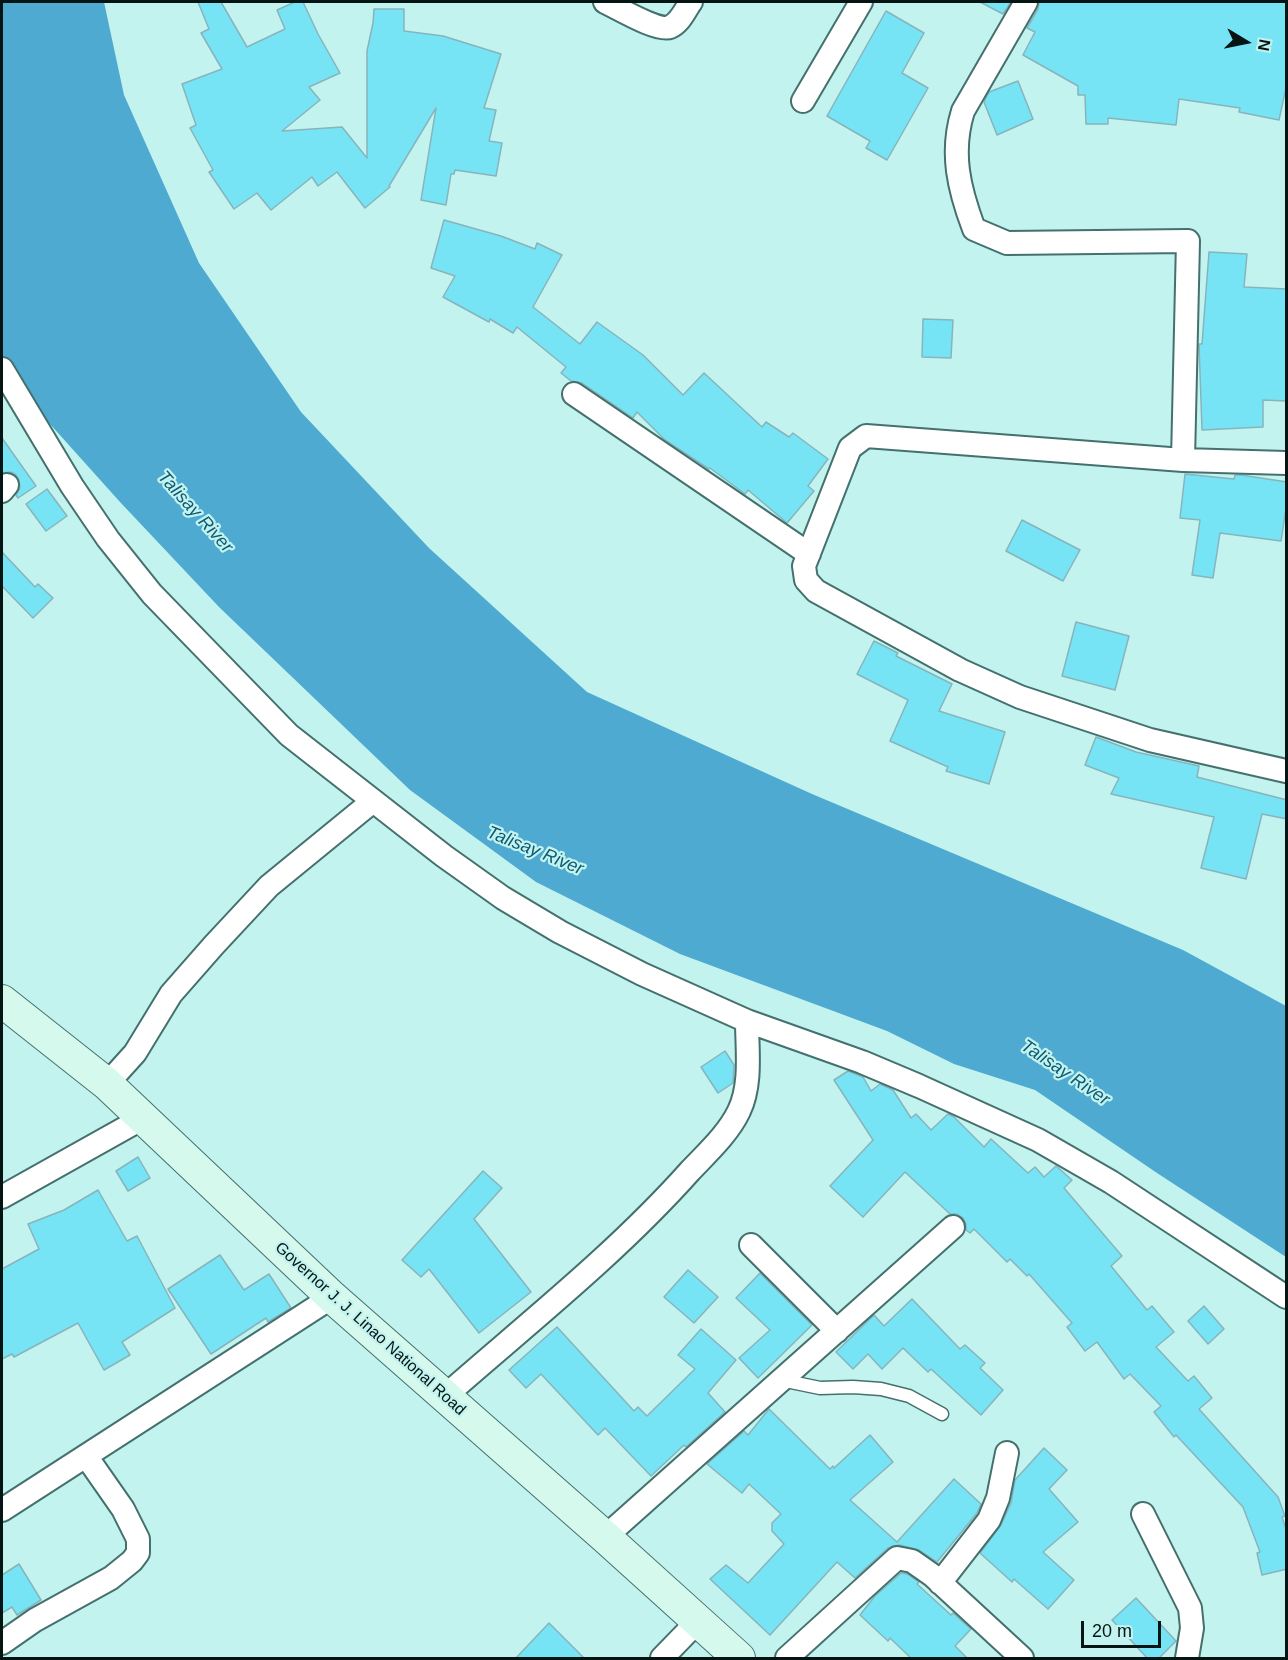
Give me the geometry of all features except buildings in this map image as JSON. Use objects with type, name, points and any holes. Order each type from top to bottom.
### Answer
[{"type":"main road","name":"Governor J. J. Linao National Road","points":[[2,1000],[107,1084],[332,1298],[739,1659]]},
{"type":"street","points":[[605,2],[660,28],[670,27],[679,20],[691,2]]},
{"type":"street","points":[[803,101],[861,2]]},
{"type":"street","points":[[1026,2],[963,111],[957,130],[955,153],[964,204],[974,229],[1007,243],[1188,241],[1183,460]]},
{"type":"street","points":[[2,369],[72,486],[108,539],[152,594],[289,735],[444,856],[503,898],[560,932],[642,974],[747,1020],[862,1062],[1038,1140],[1120,1188],[1287,1297]]},
{"type":"street","points":[[574,394],[809,554]]},
{"type":"street","points":[[1287,463],[1183,460],[866,436],[850,448],[804,566],[806,580],[816,591],[960,670],[1020,697],[1150,740],[1287,771]]},
{"type":"street","points":[[107,1084],[135,1053],[171,994],[262,894],[302,857],[372,801]]},
{"type":"street","points":[[444,1397],[618,1244],[675,1188],[724,1133],[739,1111],[745,1094],[747,1020]]},
{"type":"street","points":[[2,1197],[143,1118]]},
{"type":"street","points":[[605,1538],[953,1227]]},
{"type":"street","points":[[752,1245],[837,1330]]},
{"type":"street","points":[[2,1510],[332,1298]]},
{"type":"street","points":[[940,1583],[989,1520],[998,1498],[1007,1453]]},
{"type":"street","points":[[2,1643],[35,1620],[111,1578],[138,1553],[138,1539],[123,1509],[86,1456]]},
{"type":"street","points":[[1143,1514],[1190,1608],[1192,1628],[1187,1659]]},
{"type":"street","points":[[787,1659],[897,1558],[912,1561],[940,1583],[1022,1659]]},
{"type":"street","points":[[662,1659],[698,1621]]},
{"type":"lane","points":[[781,1380],[820,1388],[881,1389],[909,1396],[942,1414]]},
{"type":"water","name":"Talisay River","points":[[2,2],[104,2],[124,95],[199,263],[301,412],[429,548],[587,692],[812,794],[1183,950],[1286,1006],[1286,1257],[1035,1090],[954,1064],[887,1031],[680,954],[536,882],[410,790],[219,607],[32,404],[2,355]]}]
